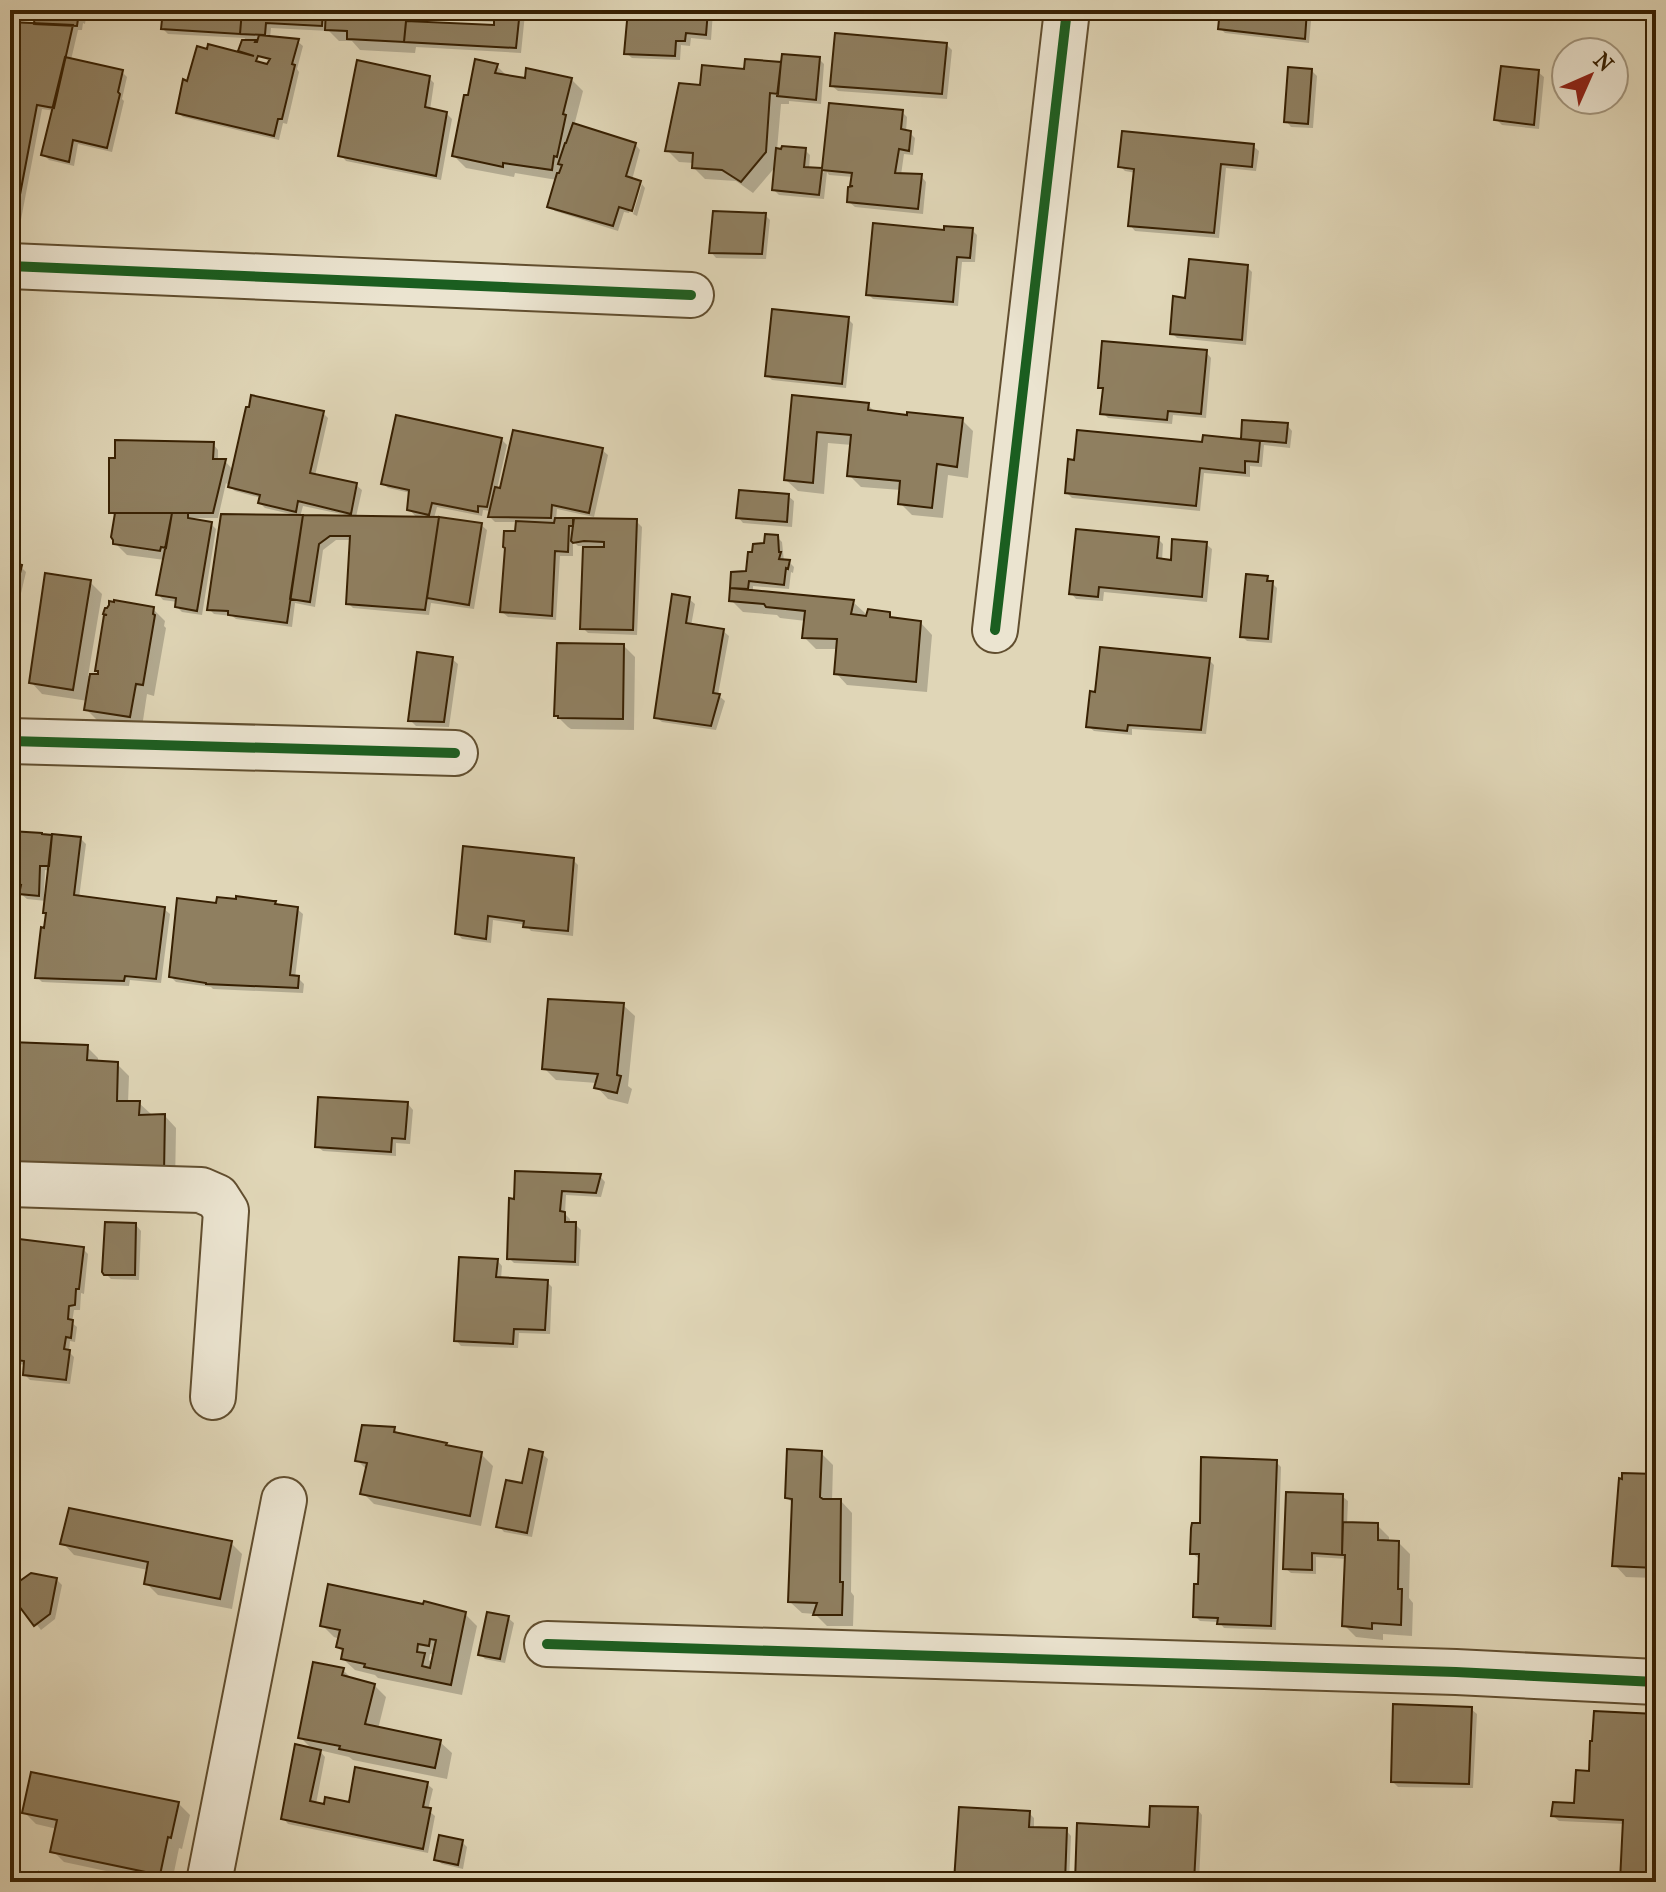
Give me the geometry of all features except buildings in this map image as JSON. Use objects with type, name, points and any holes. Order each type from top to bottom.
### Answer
[{"type":"street","points":[[995,630],[1067,10]]},
{"type":"street","points":[[10,266],[691,295]]},
{"type":"street","points":[[10,741],[455,753]]},
{"type":"street","points":[[10,1184],[201,1190],[217,1197],[226,1211],[213,1397]]},
{"type":"street","points":[[209,1882],[284,1500]]},
{"type":"street","points":[[547,1644],[1456,1672],[1656,1682]]},
{"type":"cycle path","points":[[995,630],[1067,10]]},
{"type":"cycle path","points":[[10,266],[691,295]]},
{"type":"cycle path","points":[[10,741],[455,753]]},
{"type":"cycle path","points":[[547,1644],[1456,1672],[1656,1682]]}]
